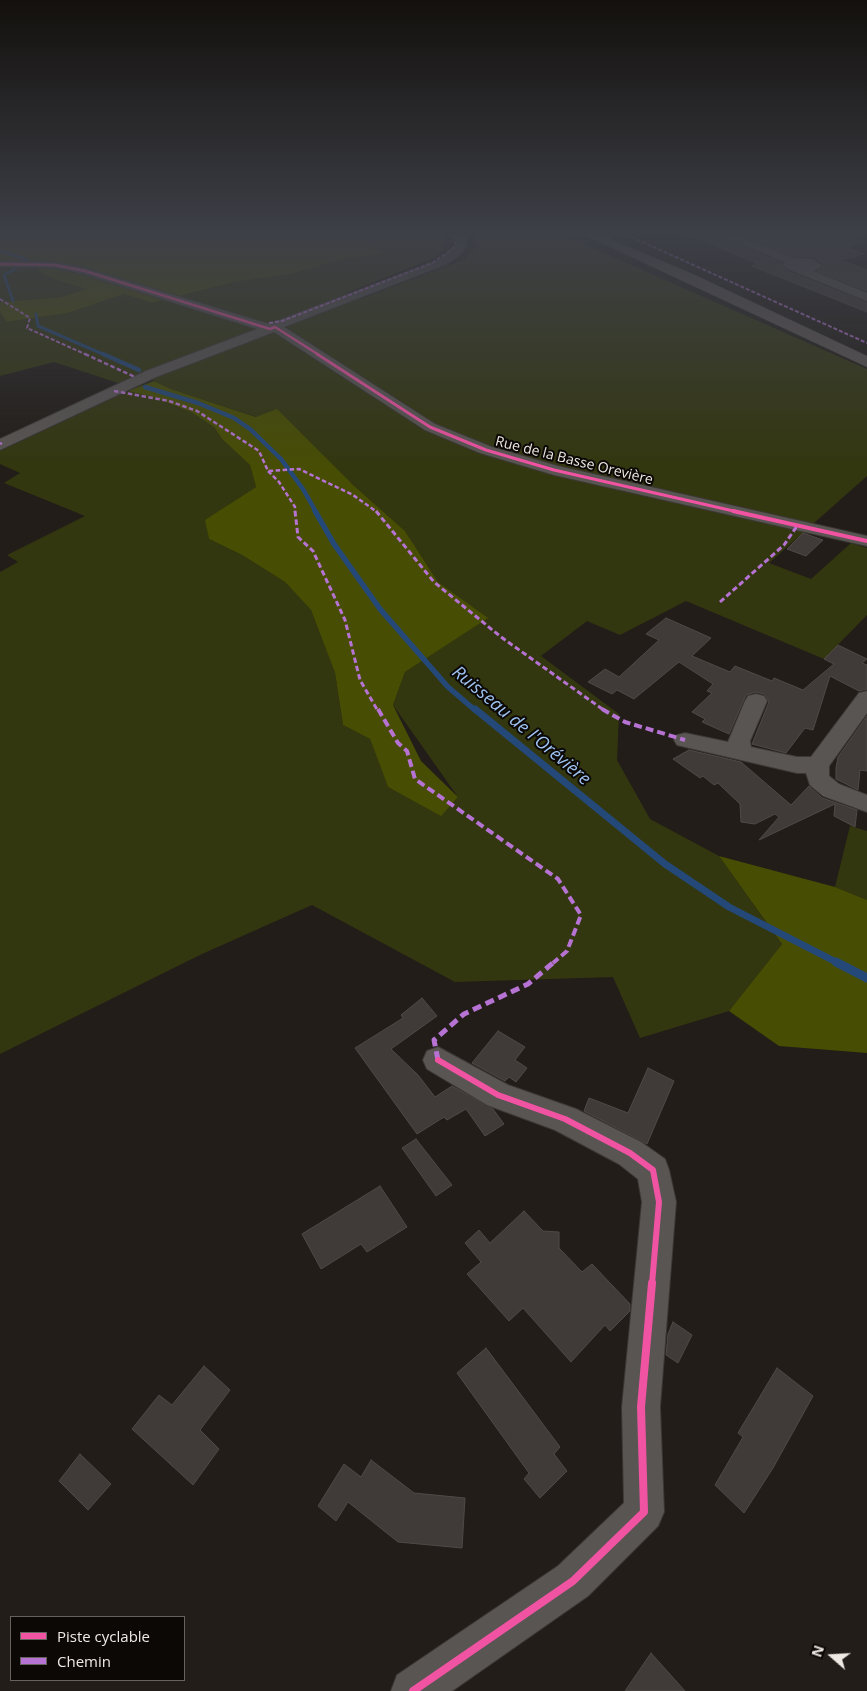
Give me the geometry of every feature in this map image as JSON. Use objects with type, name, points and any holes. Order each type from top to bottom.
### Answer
[{"type":"main road","points":[[755,311],[867,362]]},
{"type":"street","name":"Rue de la Basse Orevière","points":[[217,311],[273,328],[430,427],[486,450],[554,470],[867,541]]},
{"type":"street","points":[[0,445],[152,374],[317,311]]},
{"type":"street","points":[[867,698],[818,765],[818,779],[831,790],[867,804]]},
{"type":"street","points":[[740,751],[739,741],[756,701]]},
{"type":"street","points":[[685,740],[797,765],[818,765]]},
{"type":"street","points":[[413,1691],[573,1581],[644,1512],[641,1408],[659,1202],[652,1170],[630,1153],[565,1119],[498,1095],[438,1060]]},
{"type":"green space","points":[[0,311],[74,311],[7,322]]},
{"type":"green space","points":[[74,311],[735,311],[867,369],[867,476],[769,563],[811,579],[851,543],[867,548],[867,615],[824,659],[686,601],[620,635],[587,621],[541,656],[619,714],[617,760],[650,819],[719,856],[782,944],[729,1011],[640,1038],[613,977],[455,982],[312,905],[202,954],[0,1054],[0,572],[18,562],[7,555],[85,516],[4,483],[20,473],[0,464],[0,451],[128,391],[153,397],[191,412],[214,427],[222,439],[250,465],[256,487],[206,520],[209,539],[242,555],[285,582],[311,610],[335,673],[343,725],[370,739],[388,787],[441,815],[458,797],[393,705],[405,672],[487,618],[438,582],[405,531],[352,484],[257,417],[171,389],[140,374],[118,383],[54,362],[0,376],[0,312],[8,322]]},
{"type":"green space","points":[[154,381],[171,389],[256,417],[277,409],[352,484],[405,531],[438,582],[488,618],[405,672],[393,705],[421,761],[458,797],[441,816],[388,787],[370,739],[343,725],[335,673],[311,610],[285,582],[242,555],[209,539],[205,520],[256,487],[250,465],[222,439],[214,427],[191,412],[153,397],[128,391]]},
{"type":"green space","points":[[850,826],[867,831],[867,900],[835,887]]},
{"type":"green space","points":[[719,856],[835,887],[867,900],[867,1053],[779,1046],[729,1011],[782,944]]},
{"type":"building","points":[[803,533],[823,540],[806,556],[787,549]]},
{"type":"building","points":[[666,618],[711,638],[692,656],[730,672],[735,666],[772,681],[774,678],[803,690],[834,664],[824,659],[838,645],[867,659],[862,663],[867,665],[867,689],[859,691],[830,676],[813,730],[805,728],[786,753],[752,744],[769,702],[764,694],[756,692],[746,695],[729,734],[702,722],[705,719],[692,712],[712,693],[707,691],[713,684],[679,662],[634,699],[617,690],[612,694],[588,682],[605,669],[619,677],[659,640],[646,634]]},
{"type":"building","points":[[867,716],[867,771],[860,770],[858,790],[836,779],[836,768],[838,757]]},
{"type":"building","points":[[689,750],[741,762],[791,805],[809,786],[822,798],[857,810],[855,827],[834,816],[835,804],[759,840],[779,817],[775,814],[755,824],[741,822],[740,804],[718,783],[714,785],[703,776],[700,778],[673,759]]},
{"type":"building","points":[[422,998],[437,1016],[391,1049],[418,1075],[435,1097],[452,1086],[493,1109],[504,1124],[485,1136],[466,1109],[447,1120],[444,1117],[417,1134],[355,1048],[403,1018],[401,1015]]},
{"type":"building","points":[[498,1031],[525,1047],[515,1060],[527,1068],[516,1082],[509,1077],[505,1081],[472,1063]]},
{"type":"building","points":[[648,1068],[674,1081],[647,1144],[584,1111],[589,1098],[628,1113]]},
{"type":"building","points":[[416,1139],[452,1185],[436,1196],[402,1148]]},
{"type":"building","points":[[380,1186],[407,1227],[367,1252],[361,1244],[321,1269],[302,1234]]},
{"type":"building","points":[[524,1211],[543,1231],[559,1232],[559,1248],[582,1272],[592,1264],[630,1304],[630,1311],[610,1331],[605,1325],[571,1362],[523,1308],[509,1321],[467,1274],[481,1262],[465,1243],[479,1230],[490,1243]]},
{"type":"building","points":[[673,1322],[692,1335],[678,1363],[666,1355],[668,1334]]},
{"type":"building","points":[[486,1348],[560,1447],[554,1454],[567,1471],[540,1498],[524,1479],[529,1473],[457,1373]]},
{"type":"building","points":[[204,1366],[230,1390],[200,1430],[219,1449],[193,1485],[132,1429],[159,1395],[172,1405]]},
{"type":"building","points":[[777,1368],[813,1396],[773,1468],[744,1513],[715,1485],[743,1437],[738,1433]]},
{"type":"building","points":[[80,1454],[111,1484],[88,1510],[59,1481]]},
{"type":"building","points":[[371,1460],[414,1493],[465,1498],[462,1548],[398,1542],[348,1502],[336,1521],[318,1506],[344,1464],[361,1477]]},
{"type":"building","points":[[651,1653],[685,1691],[625,1691]]},
{"type":"waterway","name":"Ruisseau de l'Orévière","points":[[36,314],[38,326],[105,355]]},
{"type":"waterway","name":"Ruisseau de l'Orévière","points":[[103,354],[139,370]]},
{"type":"waterway","name":"Ruisseau de l'Orévière","points":[[145,387],[198,403],[234,418],[250,429],[281,459],[303,489],[316,512]]},
{"type":"waterway","name":"Ruisseau de l'Orévière","points":[[315,511],[334,544],[380,609],[448,687],[476,711]]},
{"type":"waterway","name":"Ruisseau de l'Orévière","points":[[475,709],[665,864],[729,907],[838,963]]},
{"type":"waterway","name":"Ruisseau de l'Orévière","points":[[836,962],[867,978]]},
{"type":"marked path","points":[[19,311],[30,318],[27,328],[135,377]]},
{"type":"marked path","points":[[269,323],[282,321],[308,311]]},
{"type":"marked path","points":[[796,311],[867,343]]},
{"type":"marked path","points":[[114,391],[169,401],[197,411],[259,451],[268,471],[299,469],[353,495],[376,510],[385,524],[434,582],[501,637],[600,708],[625,722],[685,740]]},
{"type":"marked path","points":[[268,471],[279,482],[295,507],[298,537],[313,551],[345,620],[353,645],[360,680],[398,743],[407,751],[415,779],[495,833],[558,879],[581,915],[567,951],[528,984],[464,1014],[434,1040],[438,1060]]},
{"type":"marked path","points":[[720,602],[784,545],[797,526]]},
{"type":"cycle path","points":[[212,311],[270,329],[275,327],[430,427],[486,450],[554,470],[867,541]]},
{"type":"cycle path","points":[[413,1691],[573,1581],[644,1512],[641,1407],[659,1202],[653,1170],[630,1153],[565,1119],[498,1095],[438,1060]]}]
